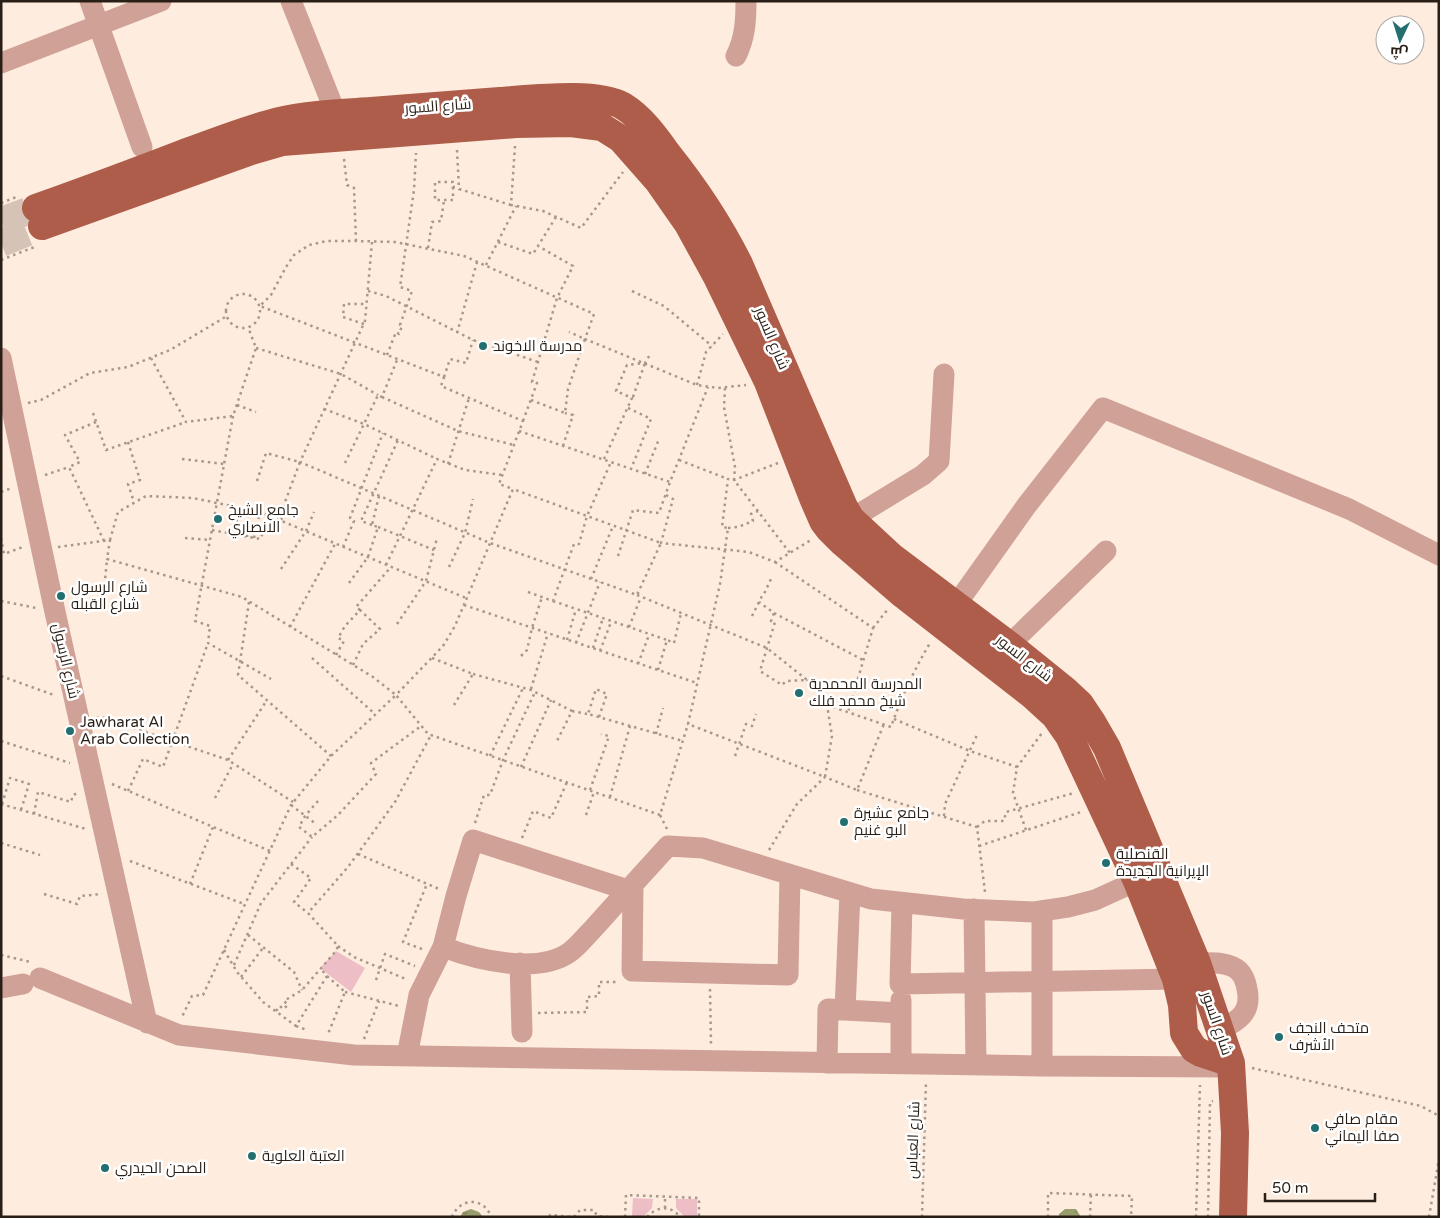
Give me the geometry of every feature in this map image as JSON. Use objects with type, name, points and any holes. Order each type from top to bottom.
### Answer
[{"type":"main road","name":"شارع السور","points":[[339,125],[544,98],[593,98],[610,101],[632,113],[654,135],[677,165],[711,212],[727,239],[844,507],[840,524]]},
{"type":"main road","name":"شارع السور","points":[[39,217],[256,128],[280,121],[417,132],[516,124],[571,123],[602,127],[621,139],[636,154],[658,181],[688,224],[716,275],[768,382],[823,521],[840,524],[892,558],[1055,716],[1069,736],[1097,797],[1148,876]]},
{"type":"main road","name":"شارع السور","points":[[949,615],[1009,645],[1066,691],[1080,704],[1107,748],[1148,876],[1186,971],[1219,1030],[1231,1065],[1235,1133],[1233,1217]]},
{"type":"main road","name":"شارع السور","points":[[1186,971],[1182,1006],[1184,1033],[1188,1041],[1201,1053],[1231,1065]]},
{"type":"street","points":[[90,1],[142,147]]},
{"type":"street","points":[[1,63],[161,1]]},
{"type":"street","points":[[291,1],[339,125]]},
{"type":"street","points":[[736,56],[744,36],[746,1]]},
{"type":"street","name":"شارع الرسول","points":[[1,358],[55,612],[147,1023]]},
{"type":"street","points":[[840,524],[923,475],[939,461],[944,374]]},
{"type":"street","points":[[949,615],[1027,504],[1103,408],[1349,509],[1439,555]]},
{"type":"street","points":[[1009,645],[1106,552]]},
{"type":"street","points":[[407,1056],[419,995],[434,965],[473,840],[630,887]]},
{"type":"street","points":[[434,965],[491,961],[520,963],[558,959],[571,952],[668,846],[703,848],[871,900],[981,910],[1042,911],[1068,907],[1095,900],[1148,876]]},
{"type":"street","points":[[630,887],[632,971],[788,975],[790,875]]},
{"type":"street","points":[[845,1010],[850,893]]},
{"type":"street","points":[[901,1064],[902,903]]},
{"type":"street","points":[[976,1065],[975,983],[981,910]]},
{"type":"street","points":[[1042,911],[1042,1066]]},
{"type":"street","points":[[900,984],[1042,982],[1186,971],[1214,962],[1231,966],[1239,971],[1246,983],[1250,999],[1246,1012],[1232,1024],[1219,1030]]},
{"type":"street","points":[[520,963],[522,1022]]},
{"type":"street","points":[[1,988],[34,975],[174,1034],[354,1055],[1042,1066],[1200,1067],[1231,1065]]},
{"type":"street","points":[[827,1063],[828,1009],[901,1013]]},
{"type":"path","points":[[511,205],[516,124]]},
{"type":"path","points":[[339,125],[347,185],[354,188],[356,241]]},
{"type":"path","points":[[456,129],[459,190],[511,205],[544,211],[581,228],[636,154]]},
{"type":"path","points":[[387,356],[396,332],[399,334],[402,326],[400,325],[412,290],[400,287],[414,190],[417,132]]},
{"type":"path","points":[[436,182],[453,182],[453,187],[453,200],[435,200],[436,182]]},
{"type":"path","points":[[453,187],[459,187]]},
{"type":"path","points":[[428,249],[432,222],[441,221],[444,200]]},
{"type":"path","points":[[486,266],[516,206]]},
{"type":"path","points":[[498,242],[533,254],[556,217]]},
{"type":"path","points":[[260,306],[271,295],[294,255],[309,245],[327,241],[395,242],[464,256],[594,314],[568,389],[565,413]]},
{"type":"path","points":[[281,521],[285,502],[300,462],[364,324],[372,242]]},
{"type":"path","points":[[538,246],[573,266],[557,298],[532,382],[537,383],[499,484],[661,543],[749,552],[775,562],[873,628],[848,712]]},
{"type":"path","points":[[457,332],[477,262]]},
{"type":"path","points":[[368,291],[386,296],[472,340],[538,362]]},
{"type":"path","points":[[632,291],[664,306],[712,346]]},
{"type":"path","points":[[240,294],[252,296],[260,306],[260,316],[257,321],[248,327],[237,327],[227,316],[227,304],[230,299],[240,294]]},
{"type":"path","points":[[364,324],[343,317],[344,304],[367,304]]},
{"type":"path","points":[[260,306],[354,344],[444,377]]},
{"type":"path","points":[[12,408],[41,400],[90,373],[128,367],[170,350],[227,316]]},
{"type":"path","points":[[697,385],[706,352],[738,319]]},
{"type":"path","points":[[128,791],[143,760],[163,767],[208,643],[210,626],[196,621],[233,416],[256,348],[248,327]]},
{"type":"path","points":[[569,332],[697,385],[725,388],[768,382]]},
{"type":"path","points":[[472,340],[466,363],[450,359],[441,386],[523,421]]},
{"type":"path","points":[[256,348],[341,374],[382,397],[458,431],[514,445]]},
{"type":"path","points":[[604,460],[651,353]]},
{"type":"path","points":[[151,358],[186,422]]},
{"type":"path","points":[[382,397],[397,360]]},
{"type":"path","points":[[632,398],[616,391],[627,366],[645,363]]},
{"type":"path","points":[[618,556],[634,510],[659,513],[708,387]]},
{"type":"path","points":[[725,388],[724,407],[735,467],[734,480],[790,553]]},
{"type":"path","points":[[345,463],[378,395]]},
{"type":"path","points":[[448,464],[469,398]]},
{"type":"path","points":[[531,400],[572,415],[564,446]]},
{"type":"path","points":[[237,405],[256,412]]},
{"type":"path","points":[[628,408],[651,419],[631,469]]},
{"type":"path","points":[[324,409],[364,424],[448,464],[465,470],[502,475]]},
{"type":"path","points":[[93,413],[106,450],[186,422],[233,416]]},
{"type":"path","points":[[28,481],[80,462],[65,434],[96,422]]},
{"type":"path","points":[[519,431],[670,482]]},
{"type":"path","points":[[343,547],[354,521],[350,518],[383,433]]},
{"type":"path","points":[[398,440],[361,521],[434,550]]},
{"type":"path","points":[[645,474],[659,440]]},
{"type":"path","points":[[128,442],[140,480],[128,484],[134,502]]},
{"type":"path","points":[[257,481],[266,452],[300,462],[490,543],[637,595],[767,648],[807,680],[827,705],[832,736],[824,777],[797,804],[760,865]]},
{"type":"path","points":[[679,460],[734,480],[797,456]]},
{"type":"path","points":[[182,459],[224,464]]},
{"type":"path","points":[[386,565],[437,459]]},
{"type":"path","points":[[554,601],[574,544],[579,544],[587,516],[610,462]]},
{"type":"path","points":[[69,467],[104,541]]},
{"type":"path","points":[[728,479],[722,527],[738,528],[753,521],[751,514],[758,511]]},
{"type":"path","points":[[174,1034],[192,996],[203,995],[292,804],[331,756],[396,695],[443,646],[464,605],[513,489]]},
{"type":"path","points":[[637,595],[661,543],[673,499],[666,495]]},
{"type":"path","points":[[104,591],[110,540],[118,512],[146,496],[193,498],[260,512],[466,598]]},
{"type":"path","points":[[372,525],[378,496]]},
{"type":"path","points":[[449,568],[465,533],[473,499]]},
{"type":"path","points":[[232,534],[241,508]]},
{"type":"path","points":[[247,537],[247,521],[250,510]]},
{"type":"path","points":[[254,538],[260,512]]},
{"type":"path","points":[[281,570],[306,531],[314,512]]},
{"type":"path","points":[[212,530],[260,539],[271,517]]},
{"type":"path","points":[[236,523],[241,523]]},
{"type":"path","points":[[775,562],[840,524]]},
{"type":"path","points":[[591,579],[613,526]]},
{"type":"path","points":[[349,583],[368,557],[378,527]]},
{"type":"path","points":[[676,846],[660,814],[688,724],[709,625],[720,584],[728,528]]},
{"type":"path","points":[[1,538],[3,554],[41,546],[110,540]]},
{"type":"path","points":[[185,538],[210,540]]},
{"type":"path","points":[[397,624],[426,581],[437,538]]},
{"type":"path","points":[[290,627],[335,544]]},
{"type":"path","points":[[107,559],[242,598],[373,677],[396,695],[428,734],[660,814]]},
{"type":"path","points":[[353,665],[363,644],[380,629],[356,607],[391,567]]},
{"type":"path","points":[[752,616],[771,579]]},
{"type":"path","points":[[576,643],[600,582]]},
{"type":"path","points":[[528,592],[674,643],[681,613]]},
{"type":"path","points":[[521,656],[528,650],[532,628],[542,597]]},
{"type":"path","points":[[629,627],[641,597]]},
{"type":"path","points":[[1,601],[55,612]]},
{"type":"path","points":[[249,602],[238,675],[331,756]]},
{"type":"path","points":[[759,602],[774,613],[864,660]]},
{"type":"path","points":[[464,605],[697,684]]},
{"type":"path","points":[[567,640],[576,609]]},
{"type":"path","points":[[336,655],[344,641],[338,638],[345,626],[360,610]]},
{"type":"path","points":[[774,613],[771,621],[775,622],[760,672],[782,685],[786,681],[807,680]]},
{"type":"path","points":[[827,705],[892,727],[899,705],[919,662],[949,615]]},
{"type":"path","points":[[593,648],[602,618]]},
{"type":"path","points":[[600,651],[611,621]]},
{"type":"path","points":[[531,690],[548,633]]},
{"type":"path","points":[[638,664],[649,634]]},
{"type":"path","points":[[658,670],[668,640]]},
{"type":"path","points":[[208,643],[271,678]]},
{"type":"path","points":[[312,658],[375,714]]},
{"type":"path","points":[[432,658],[473,674],[531,690],[572,711],[683,741]]},
{"type":"path","points":[[454,705],[473,674]]},
{"type":"path","points":[[1,676],[51,694],[73,689]]},
{"type":"path","points":[[490,756],[523,688]]},
{"type":"path","points":[[588,714],[596,690],[607,694],[599,717]]},
{"type":"path","points":[[473,840],[479,826],[474,825],[484,795],[490,795],[503,760],[535,692]]},
{"type":"path","points":[[228,760],[267,700]]},
{"type":"path","points":[[521,766],[551,700]]},
{"type":"path","points":[[656,734],[663,708]]},
{"type":"path","points":[[557,741],[572,711]]},
{"type":"path","points":[[735,756],[746,724],[752,726],[756,714]]},
{"type":"path","points":[[80,722],[101,716],[228,760],[292,804],[316,824]]},
{"type":"path","points":[[1026,830],[1017,809],[1013,793],[1017,767],[1055,716]]},
{"type":"path","points":[[894,719],[970,751],[1017,767]]},
{"type":"path","points":[[688,724],[857,790],[976,827]]},
{"type":"path","points":[[857,790],[884,724]]},
{"type":"path","points":[[234,966],[261,903],[312,837],[338,815],[376,774],[371,763],[422,726]]},
{"type":"path","points":[[610,797],[630,726]]},
{"type":"path","points":[[586,815],[609,736],[601,734]]},
{"type":"path","points":[[308,913],[348,867],[395,802],[431,735]]},
{"type":"path","points":[[944,817],[945,804],[977,735]]},
{"type":"path","points":[[1,741],[128,791],[270,851]]},
{"type":"path","points":[[215,798],[233,764]]},
{"type":"path","points":[[21,810],[29,784],[10,778],[2,804],[21,810],[34,814],[108,844],[190,884],[245,904]]},
{"type":"path","points":[[34,814],[38,792],[71,802],[74,795],[93,778]]},
{"type":"path","points":[[516,854],[533,811],[551,818],[567,782]]},
{"type":"path","points":[[976,827],[985,821],[1004,821],[1006,812],[1017,809],[1097,797]]},
{"type":"path","points":[[979,846],[1026,830],[1097,797]]},
{"type":"path","points":[[312,837],[299,827],[305,816],[318,801]]},
{"type":"path","points":[[190,884],[213,827]]},
{"type":"path","points":[[976,827],[979,846],[981,910]]},
{"type":"path","points":[[1,843],[40,855]]},
{"type":"path","points":[[358,854],[456,896]]},
{"type":"path","points":[[291,864],[311,878],[294,902],[308,913],[338,946],[354,957],[380,968],[434,965]]},
{"type":"path","points":[[427,884],[403,942],[434,965]]},
{"type":"path","points":[[44,894],[77,904],[80,896],[118,892]]},
{"type":"path","points":[[247,935],[294,972],[302,990]]},
{"type":"path","points":[[276,1011],[280,1006],[283,1009],[288,1005],[284,1001],[302,990],[336,951],[338,946]]},
{"type":"path","points":[[241,976],[263,948]]},
{"type":"path","points":[[224,950],[241,976],[263,1002],[296,1026],[327,976]]},
{"type":"path","points":[[376,980],[385,954],[434,965]]},
{"type":"path","points":[[1,955],[34,975]]},
{"type":"path","points":[[320,968],[345,992],[416,1010]]},
{"type":"path","points":[[522,1022],[587,1012],[587,997],[599,996],[599,982],[618,982],[617,971],[632,971]]},
{"type":"path","points":[[710,973],[712,1062]]},
{"type":"path","points":[[326,1038],[345,992]]},
{"type":"path","points":[[363,1040],[379,1001]]},
{"type":"path","name":"شارع العباس","points":[[922,1217],[927,1064]]},
{"type":"path","points":[[1231,1065],[1421,1106],[1439,1116]]},
{"type":"path","points":[[1196,1217],[1200,1067]]},
{"type":"path","points":[[1429,1217],[1439,1159]]},
{"type":"path","points":[[1048,1217],[1048,1193],[1132,1196],[1131,1217]]},
{"type":"path","points":[[1090,1217],[1091,1195]]},
{"type":"path","points":[[625,1217],[626,1196],[699,1198],[699,1217]]},
{"type":"path","points":[[665,1196],[665,1208]]},
{"type":"path","points":[[452,1217],[460,1205],[473,1202],[480,1203],[486,1207],[491,1217]]},
{"type":"path","points":[[647,1217],[653,1211],[665,1208],[672,1210],[680,1217]]},
{"type":"path","points":[[550,1217],[550,1215],[574,1217],[580,1210],[594,1210],[597,1216],[608,1217]]},
{"type":"shaded area","points":[[336,951],[365,968],[351,992],[320,968]]},
{"type":"shaded area","points":[[633,1198],[653,1199],[652,1208],[644,1216],[632,1216]]},
{"type":"shaded area","points":[[676,1199],[697,1199],[697,1217],[685,1217],[676,1208]]},
{"type":"water","points":[[471,1209],[479,1212],[483,1217],[460,1217],[463,1212]]},
{"type":"water","points":[[1065,1209],[1076,1209],[1081,1217],[1059,1217],[1059,1214]]},
{"type":"tunnel","points":[[1,221],[36,208]]},
{"type":"tunnel","points":[[1,243],[42,226]]},
{"type":"place","name":"مدرسة الاخوند","points":[[483,346]]},
{"type":"place","name":"جامع الشيخ الانصاري","points":[[218,519]]},
{"type":"place","name":"شارع الرسول شارع القبله","points":[[61,596]]},
{"type":"place","name":"المدرسة المحمدية شيخ محمد فلك","points":[[799,693]]},
{"type":"place","name":"Jawharat Al Arab Collection","points":[[70,731]]},
{"type":"place","name":"جامع عشيرة البو غنيم","points":[[844,822]]},
{"type":"place","name":"القنصلية الإيرانية الجديدة","points":[[1106,863]]},
{"type":"place","name":"متحف النجف الأشرف","points":[[1279,1037]]},
{"type":"place","name":"مقام صافي صفا اليماني","points":[[1315,1128]]},
{"type":"place","name":"العتبة العلوية","points":[[252,1156]]},
{"type":"place","name":"الصحن الحيدري","points":[[105,1168]]}]
